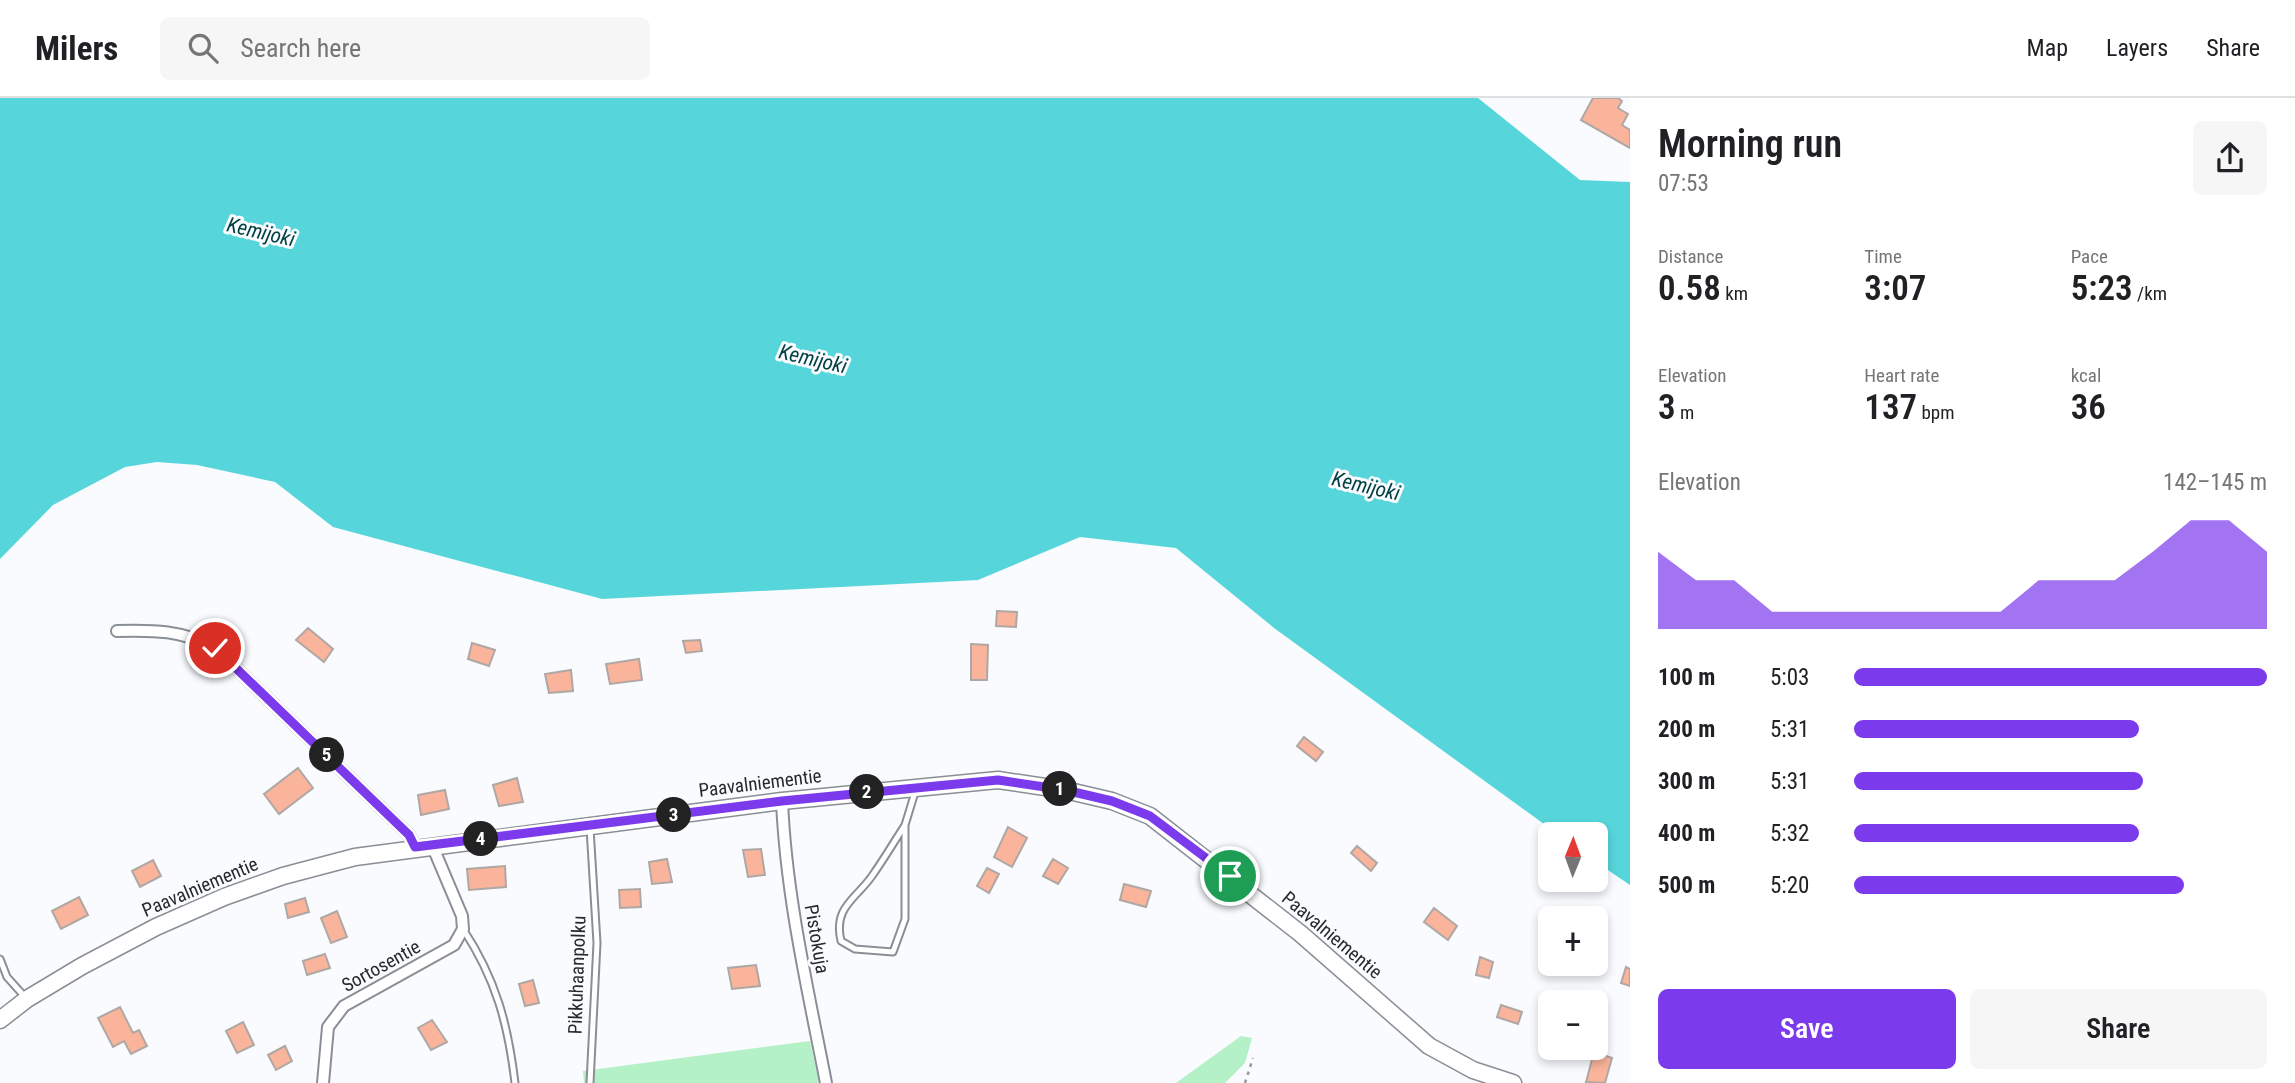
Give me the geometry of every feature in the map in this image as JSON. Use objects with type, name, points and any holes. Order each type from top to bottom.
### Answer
[{"type":"street","points":[[117,631],[153,630],[196,638],[215,648],[409,835],[424,846],[462,916],[463,929]]},
{"type":"street","name":"Paavalniementie","points":[[0,1020],[27,999],[82,966],[156,927],[224,897],[283,876],[355,857],[782,801],[998,780],[1030,783],[1112,801],[1150,816],[1301,934],[1429,1046],[1470,1077],[1513,1083]]},
{"type":"street","name":"Pistokuja","points":[[782,801],[784,844],[826,1083]]},
{"type":"street","name":"Sortosentie","points":[[323,1083],[328,1027],[344,1006],[454,944],[463,929]]},
{"type":"lane","points":[[905,825],[905,919],[893,952],[855,949],[841,941],[838,926],[848,901],[870,879],[905,825],[917,786]]},
{"type":"lane","name":"Pikkuhaanpolku","points":[[589,826],[597,943],[590,1083]]},
{"type":"lane","points":[[463,929],[478,953],[502,1011],[515,1083]]},
{"type":"lane","points":[[0,959],[7,977],[27,999]]},
{"type":"path","points":[[1245,1083],[1253,1058]]},
{"type":"green space","points":[[1241,1036],[1252,1038],[1245,1063],[1225,1083],[1176,1083]]},
{"type":"green space","points":[[810,1041],[819,1083],[584,1083],[583,1071]]},
{"type":"water","name":"Kemijoki","points":[[0,98],[1478,98],[1580,180],[1630,182],[1630,885],[1608,870],[1608,822],[1541,822],[1274,628],[1176,548],[1080,537],[978,580],[602,599],[333,527],[275,482],[197,465],[157,462],[125,467],[53,505],[0,559]]},
{"type":"building","points":[[1593,98],[1618,98],[1622,101],[1618,108],[1628,114],[1622,125],[1630,130],[1630,148],[1581,120]]},
{"type":"building","points":[[997,611],[1017,612],[1016,627],[996,626]]},
{"type":"building","points":[[308,628],[333,649],[324,662],[296,640]]},
{"type":"building","points":[[700,640],[702,651],[686,653],[683,641]]},
{"type":"building","points":[[472,643],[495,650],[489,666],[468,659]]},
{"type":"building","points":[[971,644],[988,645],[987,680],[971,680]]},
{"type":"building","points":[[639,659],[642,680],[610,684],[606,664]]},
{"type":"building","points":[[571,670],[573,691],[549,693],[545,674]]},
{"type":"building","points":[[1304,737],[1323,752],[1316,761],[1297,746]]},
{"type":"building","points":[[298,768],[313,788],[279,814],[264,794]]},
{"type":"building","points":[[517,778],[523,802],[499,806],[493,785]]},
{"type":"building","points":[[445,790],[449,809],[421,815],[418,795]]},
{"type":"building","points":[[1008,827],[1027,838],[1012,867],[994,857]]},
{"type":"building","points":[[1357,846],[1377,863],[1371,871],[1351,853]]},
{"type":"building","points":[[761,849],[765,875],[748,877],[743,850]]},
{"type":"building","points":[[667,859],[672,882],[652,884],[649,862]]},
{"type":"building","points":[[1053,859],[1068,868],[1058,884],[1043,876]]},
{"type":"building","points":[[153,860],[161,876],[140,887],[132,871]]},
{"type":"building","points":[[505,866],[506,887],[469,890],[467,869]]},
{"type":"building","points":[[987,868],[999,874],[989,893],[977,886]]},
{"type":"building","points":[[1124,884],[1151,891],[1146,907],[1120,900]]},
{"type":"building","points":[[640,889],[641,907],[620,908],[619,890]]},
{"type":"building","points":[[79,897],[88,915],[61,929],[52,911]]},
{"type":"building","points":[[305,898],[309,912],[288,918],[285,904]]},
{"type":"building","points":[[1434,908],[1457,926],[1448,940],[1424,922]]},
{"type":"building","points":[[337,911],[347,937],[331,943],[321,918]]},
{"type":"building","points":[[325,954],[330,968],[307,975],[303,961]]},
{"type":"building","points":[[1480,957],[1493,962],[1489,978],[1476,975]]},
{"type":"building","points":[[756,965],[760,986],[732,989],[728,968]]},
{"type":"building","points":[[1626,967],[1630,969],[1630,986],[1621,983]]},
{"type":"building","points":[[533,980],[539,1003],[525,1006],[519,984]]},
{"type":"building","points":[[1501,1005],[1522,1012],[1518,1024],[1497,1017]]},
{"type":"building","points":[[120,1007],[133,1033],[139,1030],[147,1046],[131,1054],[124,1041],[113,1047],[98,1018]]},
{"type":"building","points":[[432,1020],[447,1042],[431,1050],[418,1028]]},
{"type":"building","points":[[243,1022],[254,1045],[237,1053],[226,1031]]},
{"type":"building","points":[[285,1046],[292,1061],[276,1070],[268,1055]]},
{"type":"building","points":[[1612,1058],[1605,1083],[1586,1082],[1592,1060]]},
{"type":"route","points":[[215,648],[409,835],[415,847],[782,801],[998,780],[1030,783],[1112,801],[1150,816],[1230,876]]}]
